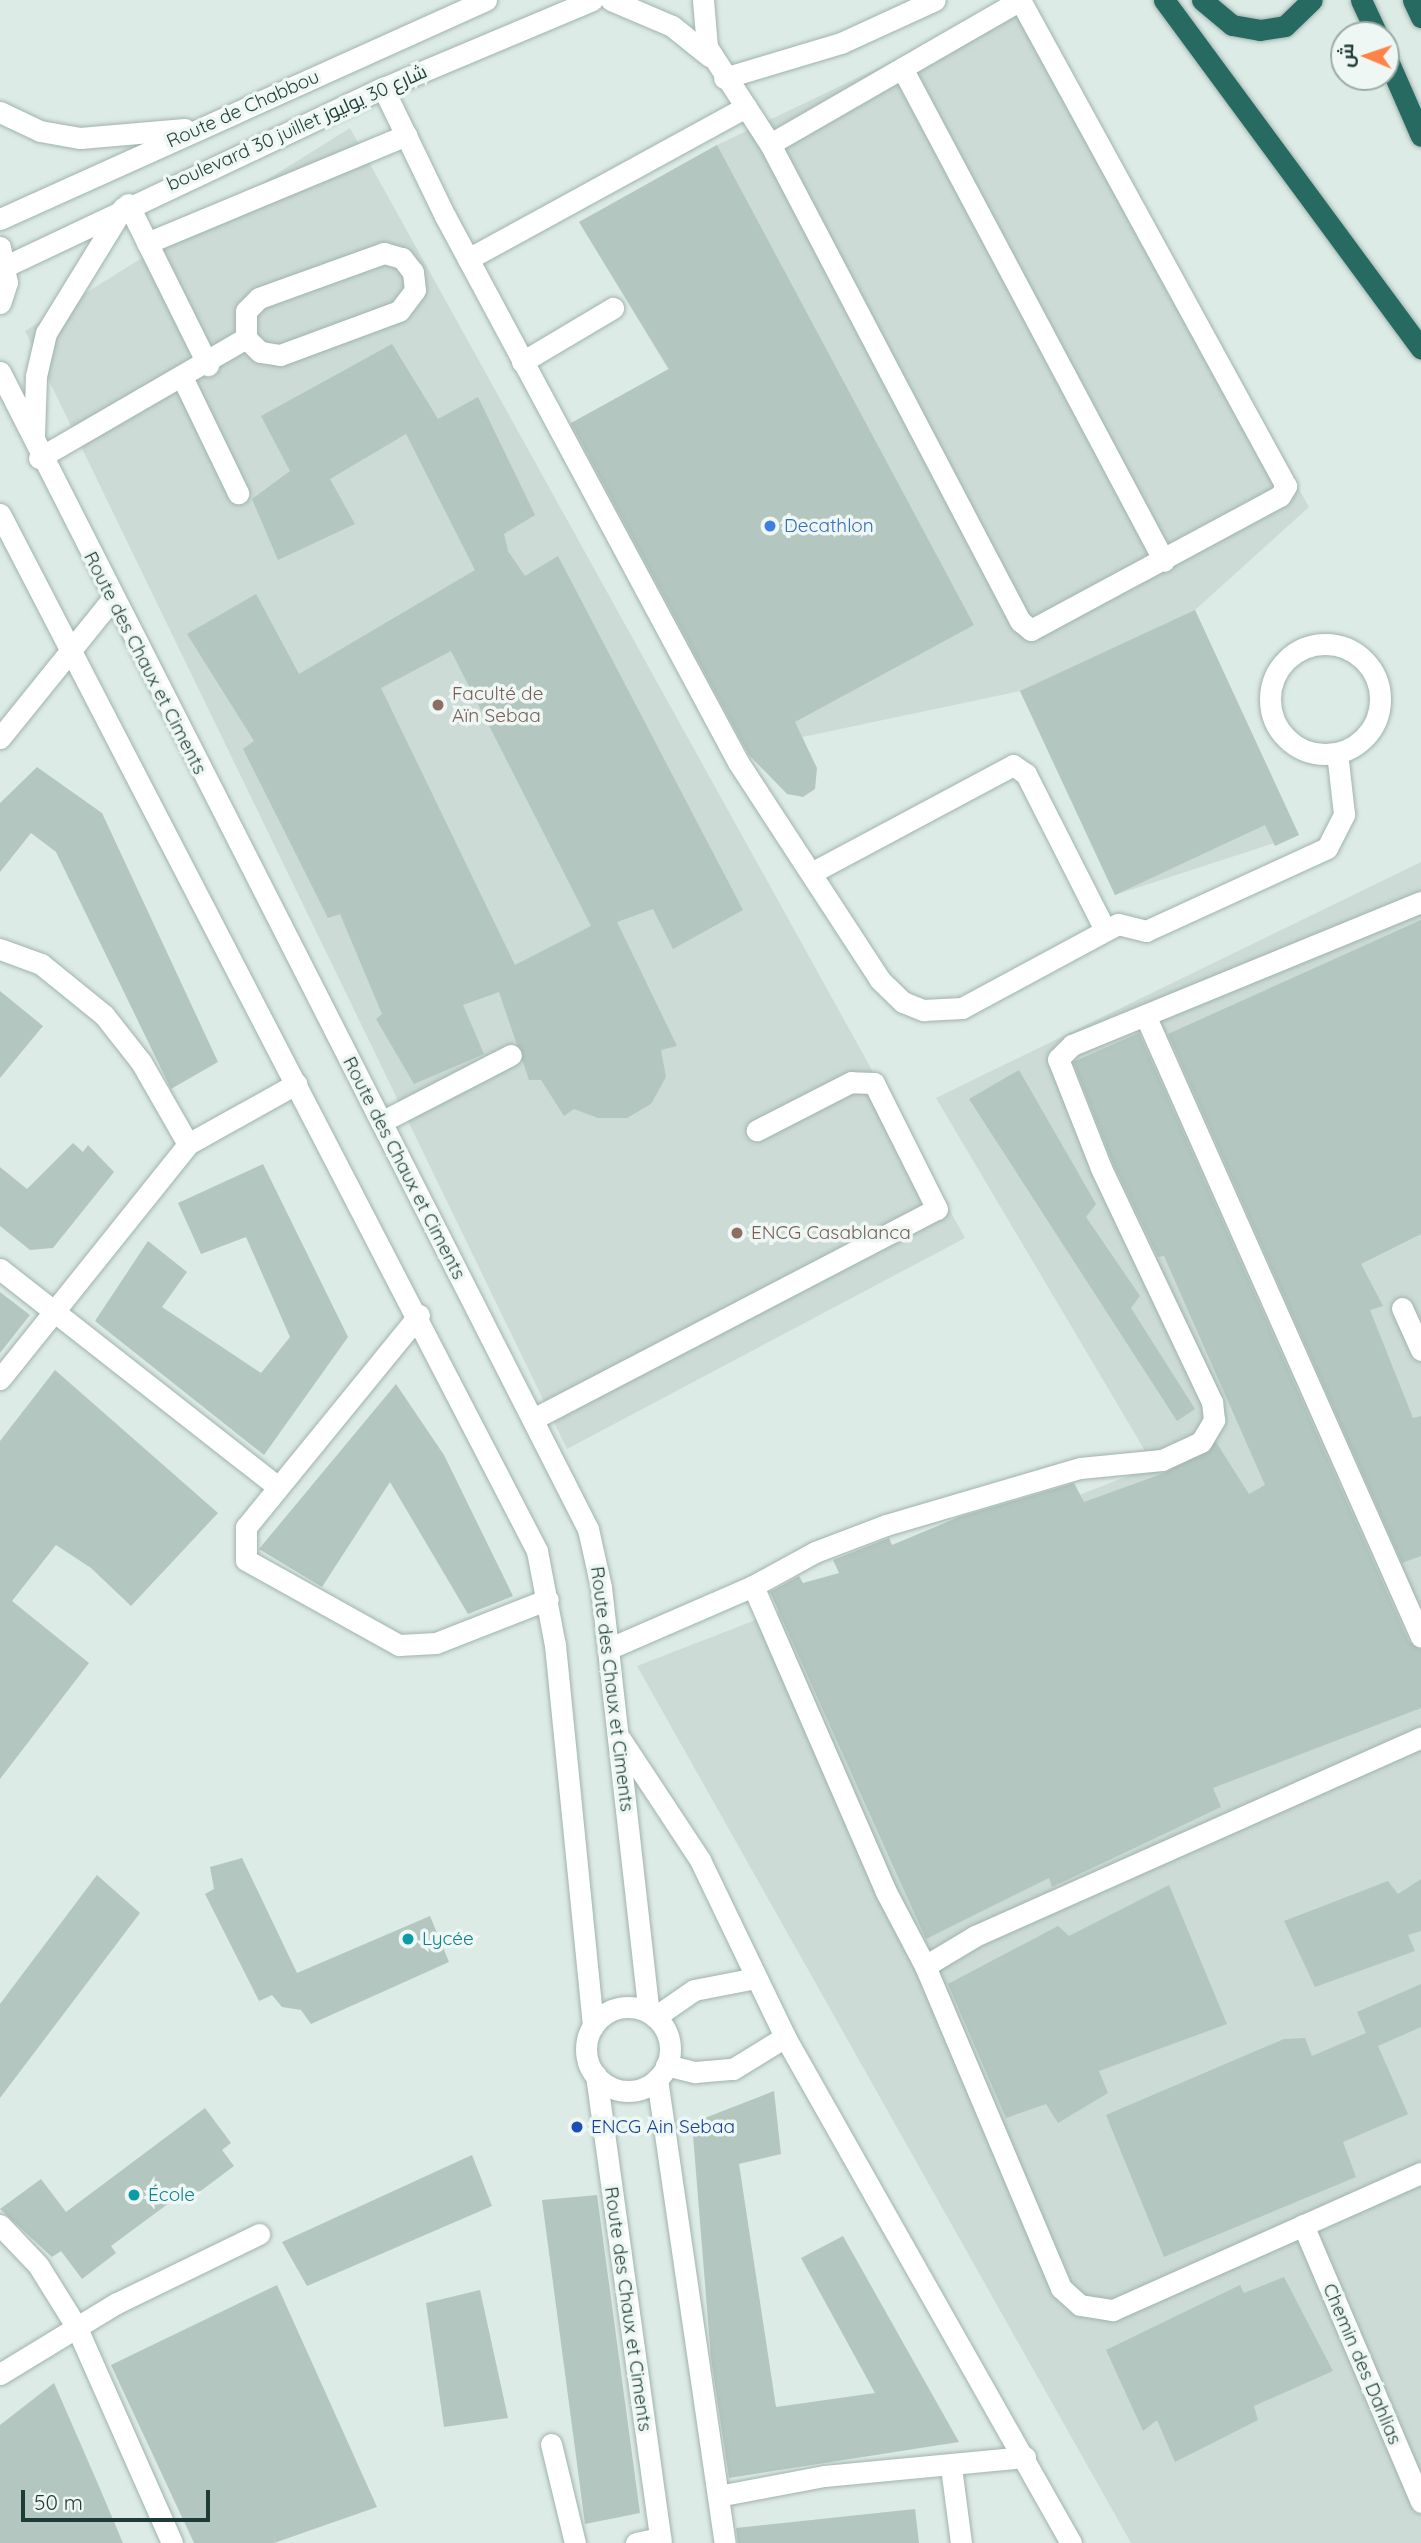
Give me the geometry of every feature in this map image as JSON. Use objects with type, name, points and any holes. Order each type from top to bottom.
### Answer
[{"type":"highway","points":[[1164,0],[1421,349]]},
{"type":"highway","points":[[1202,0],[1232,26],[1260,30],[1284,26],[1312,0]]},
{"type":"highway","points":[[1361,0],[1371,21]]},
{"type":"highway","points":[[1413,0],[1421,17]]},
{"type":"highway","points":[[1400,88],[1421,136]]},
{"type":"street","name":"Route de Chabbou","points":[[0,219],[486,0]]},
{"type":"street","name":"boulevard 30 juillet شارع 30 يوليوز","points":[[3,257],[126,205],[383,88],[592,0]]},
{"type":"street","points":[[611,0],[672,26],[720,70]]},
{"type":"street","points":[[702,0],[702,31],[720,70],[770,144],[1023,625],[1040,629],[1280,496],[1285,478],[1020,0],[770,144]]},
{"type":"street","points":[[720,70],[841,43],[935,0]]},
{"type":"street","points":[[902,68],[1164,561]]},
{"type":"street","points":[[383,88],[522,362],[738,762],[813,872],[880,980],[923,1010],[962,1008],[1105,930],[1124,923],[1146,931],[1327,848],[1344,814],[1337,753]]},
{"type":"street","points":[[468,259],[746,107]]},
{"type":"street","points":[[0,112],[40,131],[80,138],[204,127]]},
{"type":"street","points":[[147,243],[406,135]]},
{"type":"street","points":[[208,365],[126,205],[46,333],[34,392],[37,454],[183,379],[208,365],[246,338]]},
{"type":"street","points":[[384,253],[402,258],[413,272],[412,299],[399,311],[280,355],[260,352],[246,338],[246,312],[259,298],[384,253]]},
{"type":"street","points":[[0,303],[3,257]]},
{"type":"street","points":[[522,362],[613,309]]},
{"type":"street","name":"Route des Chaux et Ciments","points":[[0,372],[37,454],[533,1419],[593,1544],[652,2015]]},
{"type":"street","points":[[183,379],[238,493]]},
{"type":"street","points":[[0,514],[69,652],[419,1315],[530,1532],[548,1599],[593,2026],[587,2056],[596,2075],[629,2090],[662,2072],[733,2069],[785,2037]]},
{"type":"street","points":[[0,738],[113,598]]},
{"type":"street","points":[[1313,645],[1355,652],[1379,687],[1371,729],[1337,753],[1295,745],[1271,711],[1278,669],[1313,645]]},
{"type":"street","points":[[813,872],[1013,765],[1027,774],[1105,930]]},
{"type":"street","points":[[608,1649],[753,1586],[815,1552],[886,1525],[1080,1468],[1162,1460],[1210,1431],[1212,1402],[1057,1066],[1072,1045],[1421,902]]},
{"type":"street","points":[[0,949],[41,964],[104,1015],[141,1062],[188,1144]]},
{"type":"street","points":[[1145,1015],[1421,1637]]},
{"type":"street","points":[[381,1122],[511,1055]]},
{"type":"street","points":[[533,1419],[937,1209],[874,1083],[851,1082],[757,1130]]},
{"type":"street","points":[[0,1379],[56,1313],[188,1144],[296,1084]]},
{"type":"street","points":[[0,1269],[278,1487]]},
{"type":"street","points":[[1402,1308],[1421,1350]]},
{"type":"street","points":[[419,1315],[246,1527],[246,1560],[399,1645],[436,1643],[548,1599]]},
{"type":"street","points":[[753,1586],[886,1892],[925,1966],[1061,2288],[1080,2305],[1113,2310],[1421,2173]]},
{"type":"street","points":[[619,1737],[700,1860],[785,2037],[1025,2457],[1071,2543]]},
{"type":"street","points":[[925,1966],[975,1936],[1421,1737]]},
{"type":"street","points":[[593,2026],[618,2008],[652,2015],[694,1990],[756,1978]]},
{"type":"street","points":[[652,2015],[668,2039],[662,2072],[725,2543]]},
{"type":"street","name":"Route des Chaux et Ciments","points":[[596,2075],[660,2540]]},
{"type":"street","points":[[0,2225],[38,2265],[76,2326],[172,2543]]},
{"type":"street","name":"Chemin des Dahlias","points":[[1303,2225],[1421,2502]]},
{"type":"street","points":[[0,2374],[76,2326],[259,2234]]},
{"type":"street","points":[[551,2444],[575,2543]]},
{"type":"street","points":[[718,2496],[824,2476],[951,2467],[1025,2457]]},
{"type":"street","points":[[951,2467],[961,2543]]},
{"type":"street","points":[[636,2543],[660,2540]]},
{"type":"shaded area","points":[[1020,0],[1309,507],[1195,610],[1299,835],[1115,895],[1020,691],[745,749],[565,427],[668,369],[579,222],[717,145]]},
{"type":"shaded area","name":"Faculté de Aïn Sebaa","points":[[350,128],[965,1238],[567,1449],[25,331]]},
{"type":"shaded area","points":[[1421,862],[1421,2543],[1131,2543],[637,1666],[1154,1466],[936,1098]]},
{"type":"building","name":"Decathlon","points":[[717,145],[974,625],[795,722],[817,768],[815,789],[803,797],[787,794],[749,755],[571,423],[669,369],[579,222]]},
{"type":"building","points":[[392,344],[438,419],[478,397],[535,515],[504,534],[508,551],[525,576],[558,556],[743,910],[673,949],[653,909],[617,922],[677,1046],[661,1050],[666,1077],[651,1104],[627,1118],[598,1118],[574,1109],[564,1116],[541,1080],[529,1080],[499,992],[463,1005],[484,1054],[414,1084],[376,1019],[382,1014],[340,914],[328,918],[243,749],[254,741],[187,634],[256,594],[299,674],[475,570],[406,434],[330,479],[355,524],[278,560],[252,499],[290,471],[261,416]],"holes":[[[451,651],[591,926],[515,965],[381,688]]]},
{"type":"building","points":[[1195,610],[1299,835],[1275,846],[1265,825],[1115,895],[1020,691]]},
{"type":"building","points":[[37,767],[102,813],[218,1062],[171,1089],[56,852],[31,833],[0,872],[0,803]]},
{"type":"building","points":[[1421,920],[1421,1234],[1361,1264],[1383,1306],[1370,1310],[1413,1418],[1421,1416],[1421,1556],[1402,1563],[1168,1034]]},
{"type":"building","points":[[0,991],[43,1026],[0,1078]]},
{"type":"building","points":[[1139,1033],[1409,1642],[1421,1650],[1421,1708],[1213,1788],[1221,1807],[1052,1887],[1049,1878],[926,1939],[770,1592],[799,1576],[803,1583],[839,1573],[833,1560],[889,1538],[892,1545],[959,1517],[1074,1483],[1084,1502],[1167,1472],[1216,1442],[1249,1494],[1265,1485],[1164,1256],[1158,1257],[1113,1163],[1073,1062]]},
{"type":"building","points":[[1019,1070],[1096,1204],[1086,1217],[1140,1296],[1131,1308],[1195,1409],[1177,1421],[969,1099]]},
{"type":"building","points":[[73,1143],[83,1152],[88,1145],[114,1172],[53,1248],[30,1250],[0,1226],[0,1167],[27,1189]]},
{"type":"building","points":[[263,1164],[348,1337],[264,1455],[95,1321],[148,1241],[187,1272],[162,1307],[261,1373],[290,1337],[246,1237],[201,1254],[178,1203]]},
{"type":"building","points":[[0,1292],[30,1315],[0,1353]]},
{"type":"building","points":[[55,1370],[218,1513],[131,1606],[91,1568],[56,1545],[12,1601],[89,1663],[0,1779],[0,1441]]},
{"type":"building","points":[[396,1384],[444,1455],[513,1596],[468,1614],[390,1482],[322,1587],[259,1549]]},
{"type":"building","name":"Lycée","points":[[242,1858],[297,1973],[430,1916],[449,1962],[311,2024],[301,2010],[282,2007],[272,1995],[259,2001],[205,1894],[214,1889],[210,1867]]},
{"type":"building","points":[[97,1875],[140,1913],[0,2098],[0,2004]]},
{"type":"building","points":[[1421,1879],[1421,1931],[1408,1935],[1415,1951],[1315,1987],[1284,1921],[1388,1881],[1398,1894]]},
{"type":"building","points":[[1169,1885],[1227,2024],[1099,2071],[1108,2093],[1058,2123],[1046,2104],[1006,2118],[948,1984],[1058,1926],[1069,1936]]},
{"type":"building","points":[[1421,1984],[1421,2027],[1378,2046],[1408,2114],[1343,2142],[1356,2177],[1164,2257],[1106,2115],[1284,2039],[1305,2038],[1312,2056],[1366,2033],[1357,2012]]},
{"type":"building","points":[[774,2091],[781,2154],[739,2164],[776,2407],[875,2393],[801,2258],[843,2236],[959,2442],[729,2478],[711,2358],[692,2123]]},
{"type":"building","name":"École","points":[[205,2108],[231,2143],[222,2150],[234,2166],[190,2199],[184,2192],[111,2246],[116,2253],[82,2279],[61,2251],[52,2257],[0,2209],[41,2179],[66,2212]]},
{"type":"building","points":[[472,2155],[492,2206],[307,2286],[282,2242]]},
{"type":"building","points":[[597,2195],[640,2513],[585,2524],[542,2200]]},
{"type":"building","points":[[1284,2277],[1333,2371],[1254,2406],[1258,2420],[1175,2462],[1157,2420],[1143,2431],[1106,2350],[1240,2285],[1244,2293]]},
{"type":"building","points":[[277,2285],[377,2507],[274,2543],[194,2543],[111,2365]]},
{"type":"building","points":[[480,2290],[508,2418],[444,2427],[426,2303]]},
{"type":"building","points":[[54,2383],[123,2543],[0,2543],[0,2425]]},
{"type":"building","points":[[915,2509],[919,2543],[738,2543],[736,2528]]},
{"type":"place","name":"Decathlon","points":[[770,526]]},
{"type":"place","name":"Faculté de Aïn Sebaa","points":[[438,705]]},
{"type":"place","name":"ENCG Casablanca","points":[[737,1233]]},
{"type":"place","name":"Lycée","points":[[408,1939]]},
{"type":"place","name":"ENCG Ain Sebaa","points":[[577,2127]]},
{"type":"place","name":"École","points":[[134,2195]]}]
